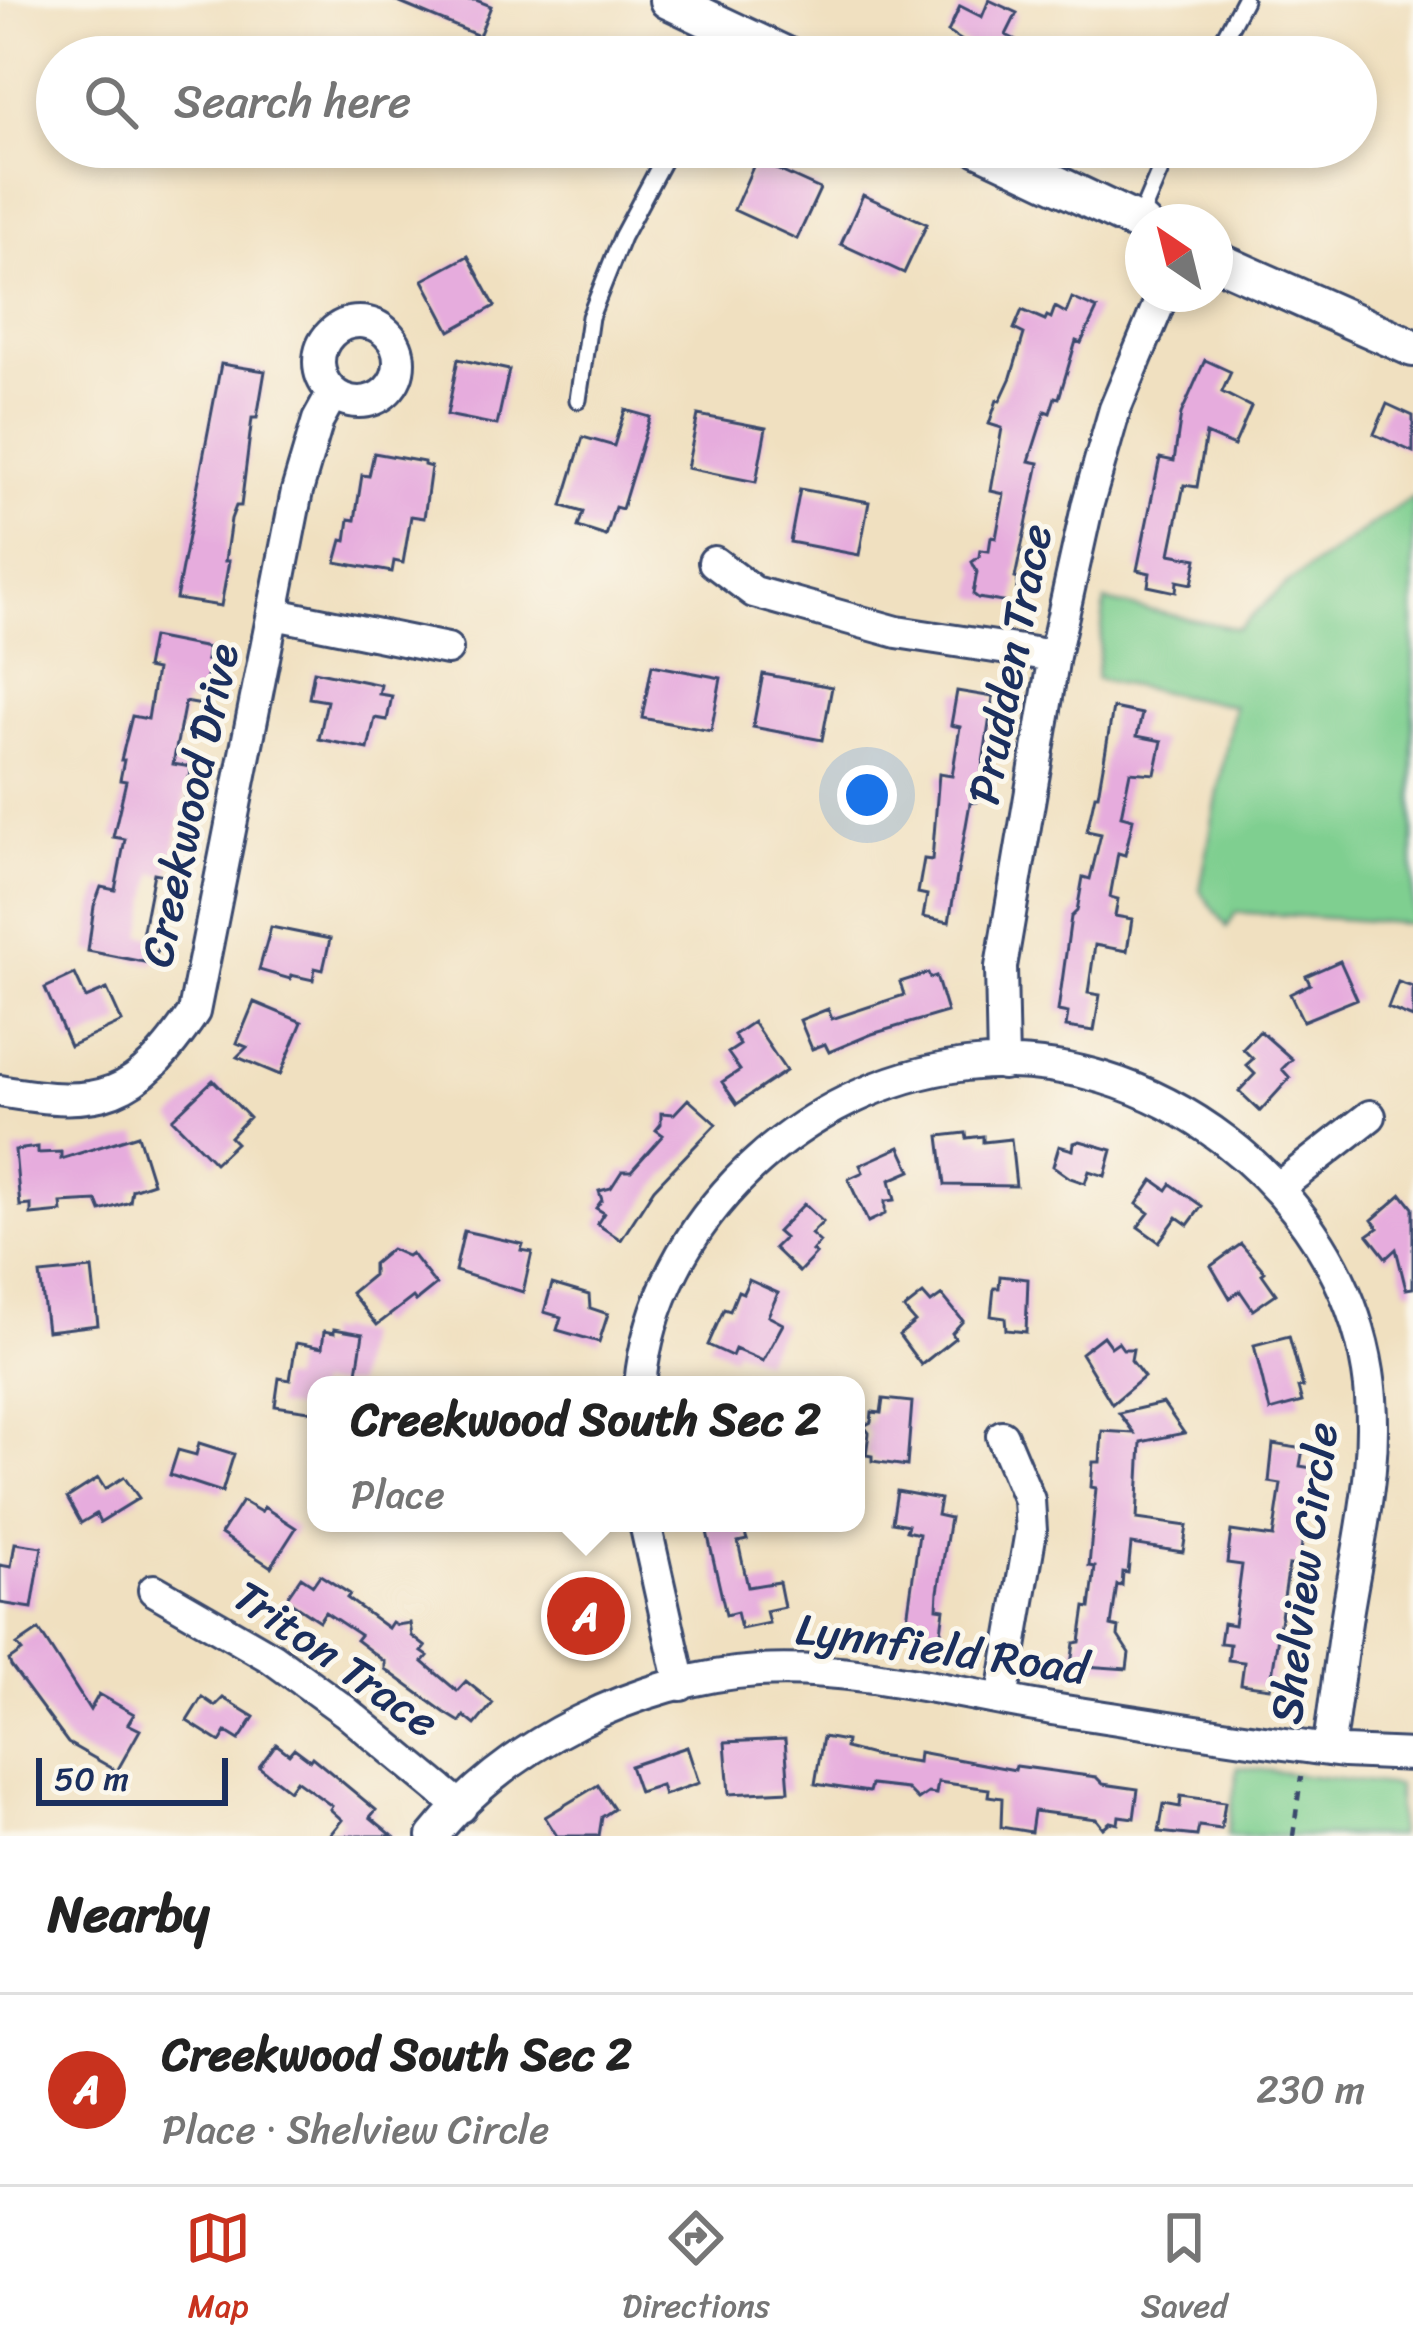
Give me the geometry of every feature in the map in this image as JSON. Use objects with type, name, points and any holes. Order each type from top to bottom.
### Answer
[{"type":"street","points":[[668,0],[715,36]]},
{"type":"street","points":[[1023,168],[1125,216]]},
{"type":"street","points":[[1233,268],[1413,348]]},
{"type":"street","name":"Prudden Trace","points":[[1003,1064],[1001,967],[1054,656],[1088,503],[1115,409],[1155,312]]},
{"type":"street","name":"Creekwood Drive","points":[[0,1091],[50,1100],[95,1099],[137,1080],[169,1050],[194,1012],[297,491],[318,420],[333,393]]},
{"type":"street","points":[[714,562],[754,592],[897,632],[1054,656]]},
{"type":"street","points":[[275,614],[447,649]]},
{"type":"street","name":"Shelview Circle","points":[[641,1376],[657,1310],[704,1220],[739,1177],[820,1115],[871,1090],[933,1071],[1003,1064],[1054,1068],[1155,1097],[1246,1155],[1313,1232],[1340,1282],[1368,1371],[1372,1443],[1365,1522],[1317,1749]]},
{"type":"street","points":[[1278,1188],[1370,1115]]},
{"type":"street","points":[[1002,1436],[1029,1500],[1031,1532],[1002,1700]]},
{"type":"street","points":[[647,1532],[681,1684]]},
{"type":"street","name":"Triton Trace","points":[[154,1590],[272,1658],[345,1711],[460,1807]]},
{"type":"street","name":"Lynnfield Road","points":[[434,1836],[460,1807],[522,1755],[561,1730],[681,1684],[762,1671],[824,1674],[1317,1749],[1413,1754]]},
{"type":"lane","points":[[1225,36],[1244,0]]},
{"type":"lane","points":[[578,400],[590,317],[622,237],[659,168]]},
{"type":"lane","points":[[1148,204],[1162,168]]},
{"type":"path","points":[[1293,1836],[1317,1749]]},
{"type":"green space","points":[[1413,496],[1413,924],[1236,912],[1227,927],[1200,890],[1234,706],[1096,679],[1105,601],[1238,629],[1288,583]]},
{"type":"green space","points":[[1238,1767],[1397,1786],[1398,1836],[1227,1836]]},
{"type":"building","points":[[393,0],[476,0],[491,6],[479,36]]},
{"type":"building","points":[[989,0],[1017,13],[1008,36],[948,32],[960,6],[982,17]]},
{"type":"building","points":[[752,168],[774,168],[820,189],[797,239],[734,210]]},
{"type":"building","points":[[863,195],[927,224],[904,273],[841,244]]},
{"type":"building","points":[[468,256],[495,306],[450,331],[423,280]]},
{"type":"building","points":[[1072,298],[1097,309],[1081,343],[1076,341],[1059,398],[1055,397],[1050,413],[1045,411],[1029,461],[1039,463],[1015,578],[1015,604],[978,598],[973,594],[977,572],[972,562],[980,550],[989,551],[991,537],[996,538],[1004,494],[991,491],[1002,428],[989,424],[1024,334],[1014,329],[1022,310],[1045,320],[1055,307],[1066,313]]},
{"type":"building","points":[[458,359],[509,370],[497,425],[447,415]]},
{"type":"building","points":[[1205,360],[1231,372],[1222,392],[1251,407],[1234,446],[1206,434],[1197,487],[1184,485],[1170,554],[1197,559],[1192,584],[1177,581],[1176,592],[1148,586],[1150,573],[1137,570],[1160,458],[1174,461],[1181,414]]},
{"type":"building","points":[[221,364],[265,371],[257,418],[252,418],[241,506],[236,506],[231,519],[221,606],[176,599]]},
{"type":"building","points":[[1387,404],[1413,416],[1413,452],[1374,434]]},
{"type":"building","points":[[625,410],[650,417],[622,509],[615,507],[606,536],[578,527],[583,512],[562,506],[583,437],[614,446]]},
{"type":"building","points":[[698,415],[766,428],[756,482],[687,468]]},
{"type":"building","points":[[374,453],[431,467],[424,518],[411,516],[403,563],[394,561],[392,572],[336,562],[349,519],[355,520],[362,475],[369,476]]},
{"type":"building","points":[[800,489],[869,502],[859,555],[790,542]]},
{"type":"building","points":[[152,637],[208,648],[206,660],[210,660],[202,705],[185,702],[173,764],[191,767],[169,876],[154,873],[142,935],[160,938],[154,964],[88,951],[101,887],[115,890],[125,839],[113,837],[126,781],[120,780],[121,760],[132,716],[148,719],[156,670],[146,668]]},
{"type":"building","points":[[652,665],[721,678],[711,731],[642,718]]},
{"type":"building","points":[[314,671],[381,685],[379,694],[392,696],[387,720],[375,718],[368,749],[319,739],[327,701],[309,698]]},
{"type":"building","points":[[763,674],[832,687],[822,740],[753,727]]},
{"type":"building","points":[[957,691],[993,697],[977,802],[970,803],[949,922],[923,917],[927,895],[918,893],[924,859],[932,860],[939,774],[952,776],[960,727],[951,725]]},
{"type":"building","points":[[1113,708],[1142,714],[1137,736],[1162,741],[1155,774],[1130,772],[1121,816],[1133,819],[1125,855],[1118,853],[1110,897],[1118,899],[1115,916],[1132,919],[1127,951],[1095,945],[1088,993],[1100,995],[1094,1031],[1066,1027],[1068,1013],[1058,1011],[1071,917],[1077,911],[1083,877],[1090,879],[1101,834],[1087,831]]},
{"type":"building","points":[[271,927],[330,939],[323,970],[315,968],[313,980],[259,970]]},
{"type":"building","points":[[1340,961],[1357,999],[1303,1021],[1290,994],[1310,984],[1306,976]]},
{"type":"building","points":[[928,973],[930,978],[936,976],[947,1012],[829,1052],[825,1044],[812,1049],[800,1020],[828,1009],[832,1019],[904,995],[900,982]]},
{"type":"building","points":[[75,974],[86,998],[107,989],[122,1022],[70,1046],[45,988]]},
{"type":"building","points":[[1398,982],[1413,987],[1413,1018],[1388,1008]]},
{"type":"building","points":[[254,1002],[302,1022],[280,1075],[237,1057],[247,1047],[237,1043]]},
{"type":"building","points":[[753,1022],[786,1071],[737,1104],[722,1082],[740,1070],[728,1053],[740,1045],[734,1035]]},
{"type":"building","points":[[1260,1031],[1292,1059],[1282,1069],[1290,1078],[1260,1111],[1239,1091],[1255,1074],[1246,1065],[1253,1059],[1243,1049]]},
{"type":"building","points":[[213,1080],[249,1117],[230,1137],[236,1143],[215,1163],[172,1119]]},
{"type":"building","points":[[688,1099],[716,1124],[654,1189],[621,1240],[597,1224],[604,1213],[596,1208],[602,1200],[599,1191],[611,1188],[622,1171],[631,1171],[663,1135],[656,1130],[661,1113],[674,1114]]},
{"type":"building","points":[[966,1133],[967,1138],[983,1136],[983,1142],[1011,1139],[1016,1186],[945,1185],[939,1136]]},
{"type":"building","points":[[138,1135],[153,1183],[132,1190],[130,1202],[101,1211],[97,1201],[61,1203],[62,1212],[31,1215],[31,1205],[20,1206],[15,1150],[38,1147],[38,1153],[61,1152],[61,1159]]},
{"type":"building","points":[[1080,1141],[1112,1150],[1105,1176],[1089,1171],[1085,1183],[1053,1166],[1059,1146],[1073,1150]]},
{"type":"building","points":[[900,1147],[911,1171],[890,1180],[895,1200],[885,1201],[885,1214],[868,1222],[848,1179],[863,1172],[860,1165]]},
{"type":"building","points":[[1153,1180],[1167,1190],[1171,1184],[1202,1206],[1188,1225],[1177,1217],[1159,1242],[1138,1227],[1149,1213],[1137,1204]]},
{"type":"building","points":[[1402,1194],[1413,1208],[1413,1288],[1406,1289],[1396,1249],[1386,1258],[1368,1235],[1378,1228],[1372,1220]]},
{"type":"building","points":[[804,1204],[823,1222],[811,1234],[820,1242],[812,1251],[816,1254],[799,1272],[774,1248],[784,1238],[777,1232]]},
{"type":"building","points":[[464,1231],[523,1244],[521,1250],[532,1252],[523,1292],[455,1271]]},
{"type":"building","points":[[1241,1244],[1265,1272],[1276,1294],[1253,1310],[1240,1291],[1230,1298],[1211,1266]]},
{"type":"building","points":[[391,1249],[407,1256],[411,1253],[436,1285],[377,1325],[351,1293],[373,1275],[373,1264]]},
{"type":"building","points":[[92,1269],[98,1325],[47,1331],[40,1274]]},
{"type":"building","points":[[1000,1276],[1028,1279],[1026,1332],[1006,1330],[1005,1318],[991,1316]]},
{"type":"building","points":[[749,1280],[778,1293],[768,1316],[783,1324],[763,1361],[735,1349],[732,1356],[708,1345],[724,1309],[730,1311],[738,1291],[743,1293]]},
{"type":"building","points":[[552,1284],[589,1295],[590,1308],[608,1314],[599,1342],[557,1330],[561,1317],[544,1312]]},
{"type":"building","points":[[923,1294],[931,1303],[942,1295],[963,1321],[952,1333],[955,1338],[921,1365],[899,1335],[915,1322],[904,1309]]},
{"type":"building","points":[[334,1329],[363,1334],[356,1376],[307,1376],[307,1411],[275,1406],[279,1378],[290,1380],[296,1343],[322,1348],[324,1331],[334,1333]]},
{"type":"building","points":[[1103,1336],[1111,1347],[1118,1342],[1123,1349],[1133,1349],[1131,1360],[1144,1377],[1112,1404],[1081,1353]]},
{"type":"building","points":[[1289,1336],[1303,1387],[1298,1388],[1302,1402],[1270,1411],[1254,1345]]},
{"type":"building","points":[[883,1399],[912,1402],[907,1466],[872,1461],[866,1455],[869,1433],[865,1425],[871,1422],[872,1412],[881,1413]]},
{"type":"building","points":[[1163,1403],[1184,1433],[1141,1442],[1137,1519],[1187,1526],[1183,1552],[1131,1544],[1128,1573],[1123,1572],[1122,1586],[1117,1585],[1111,1626],[1119,1628],[1118,1636],[1129,1653],[1127,1669],[1071,1665],[1085,1607],[1090,1608],[1096,1488],[1091,1487],[1093,1462],[1100,1462],[1102,1431],[1134,1433],[1119,1413]]},
{"type":"building","points":[[199,1443],[234,1454],[222,1492],[170,1475],[178,1450],[196,1455]]},
{"type":"building","points":[[1273,1444],[1303,1449],[1300,1466],[1312,1468],[1299,1566],[1289,1565],[1270,1688],[1241,1684],[1244,1662],[1228,1660],[1230,1644],[1220,1643],[1223,1623],[1234,1625],[1242,1565],[1227,1563],[1231,1531],[1273,1537],[1281,1484],[1269,1482]]},
{"type":"building","points":[[124,1477],[139,1498],[100,1522],[96,1514],[81,1523],[67,1498],[98,1478],[105,1489]]},
{"type":"building","points":[[897,1491],[940,1499],[937,1515],[950,1518],[938,1592],[937,1608],[944,1609],[939,1647],[916,1643],[918,1628],[906,1626],[919,1534],[906,1531],[908,1525],[892,1522]]},
{"type":"building","points":[[242,1501],[261,1512],[264,1507],[296,1528],[271,1567],[221,1534]]},
{"type":"building","points":[[707,1532],[745,1532],[747,1540],[738,1542],[748,1587],[779,1582],[784,1607],[766,1611],[769,1623],[741,1629],[737,1612],[726,1615]]},
{"type":"building","points":[[15,1543],[42,1547],[32,1608],[0,1603],[0,1565],[11,1567]]},
{"type":"building","points":[[320,1575],[388,1628],[392,1622],[410,1623],[412,1636],[426,1647],[422,1652],[428,1656],[423,1662],[457,1691],[466,1681],[493,1703],[475,1725],[464,1716],[460,1722],[385,1669],[385,1662],[356,1640],[360,1635],[325,1612],[319,1621],[286,1599],[301,1577],[313,1585]]},
{"type":"building","points":[[588,1587],[591,1604],[604,1601],[613,1645],[585,1651],[581,1628],[568,1631],[560,1593]]},
{"type":"building","points":[[39,1630],[90,1710],[99,1694],[134,1714],[128,1724],[140,1730],[117,1771],[68,1743],[11,1666],[9,1660],[22,1651],[17,1645]]},
{"type":"building","points":[[202,1697],[215,1706],[223,1698],[254,1717],[239,1740],[226,1732],[220,1742],[187,1721]]},
{"type":"building","points":[[823,1737],[846,1741],[845,1748],[876,1756],[918,1762],[919,1752],[1015,1770],[1016,1766],[1096,1777],[1103,1784],[1138,1789],[1134,1818],[1119,1816],[1118,1824],[1110,1822],[1103,1828],[1096,1819],[1034,1811],[1031,1832],[1001,1827],[1002,1798],[988,1796],[989,1789],[938,1782],[936,1794],[918,1800],[907,1789],[871,1785],[869,1792],[815,1784]]},
{"type":"building","points":[[785,1739],[789,1791],[729,1794],[725,1742]]},
{"type":"building","points":[[276,1744],[289,1754],[294,1748],[312,1757],[376,1810],[370,1817],[393,1836],[329,1836],[342,1820],[332,1806],[296,1780],[289,1790],[259,1767]]},
{"type":"building","points":[[687,1747],[699,1783],[664,1795],[661,1785],[639,1792],[630,1766]]},
{"type":"building","points":[[598,1785],[614,1809],[602,1817],[599,1836],[557,1836],[545,1817]]},
{"type":"building","points":[[1181,1796],[1225,1802],[1221,1829],[1199,1826],[1197,1836],[1159,1832],[1164,1804],[1180,1807]]},
{"type":"place","name":"Creekwood South Sec 2","points":[[586,1616]]}]
